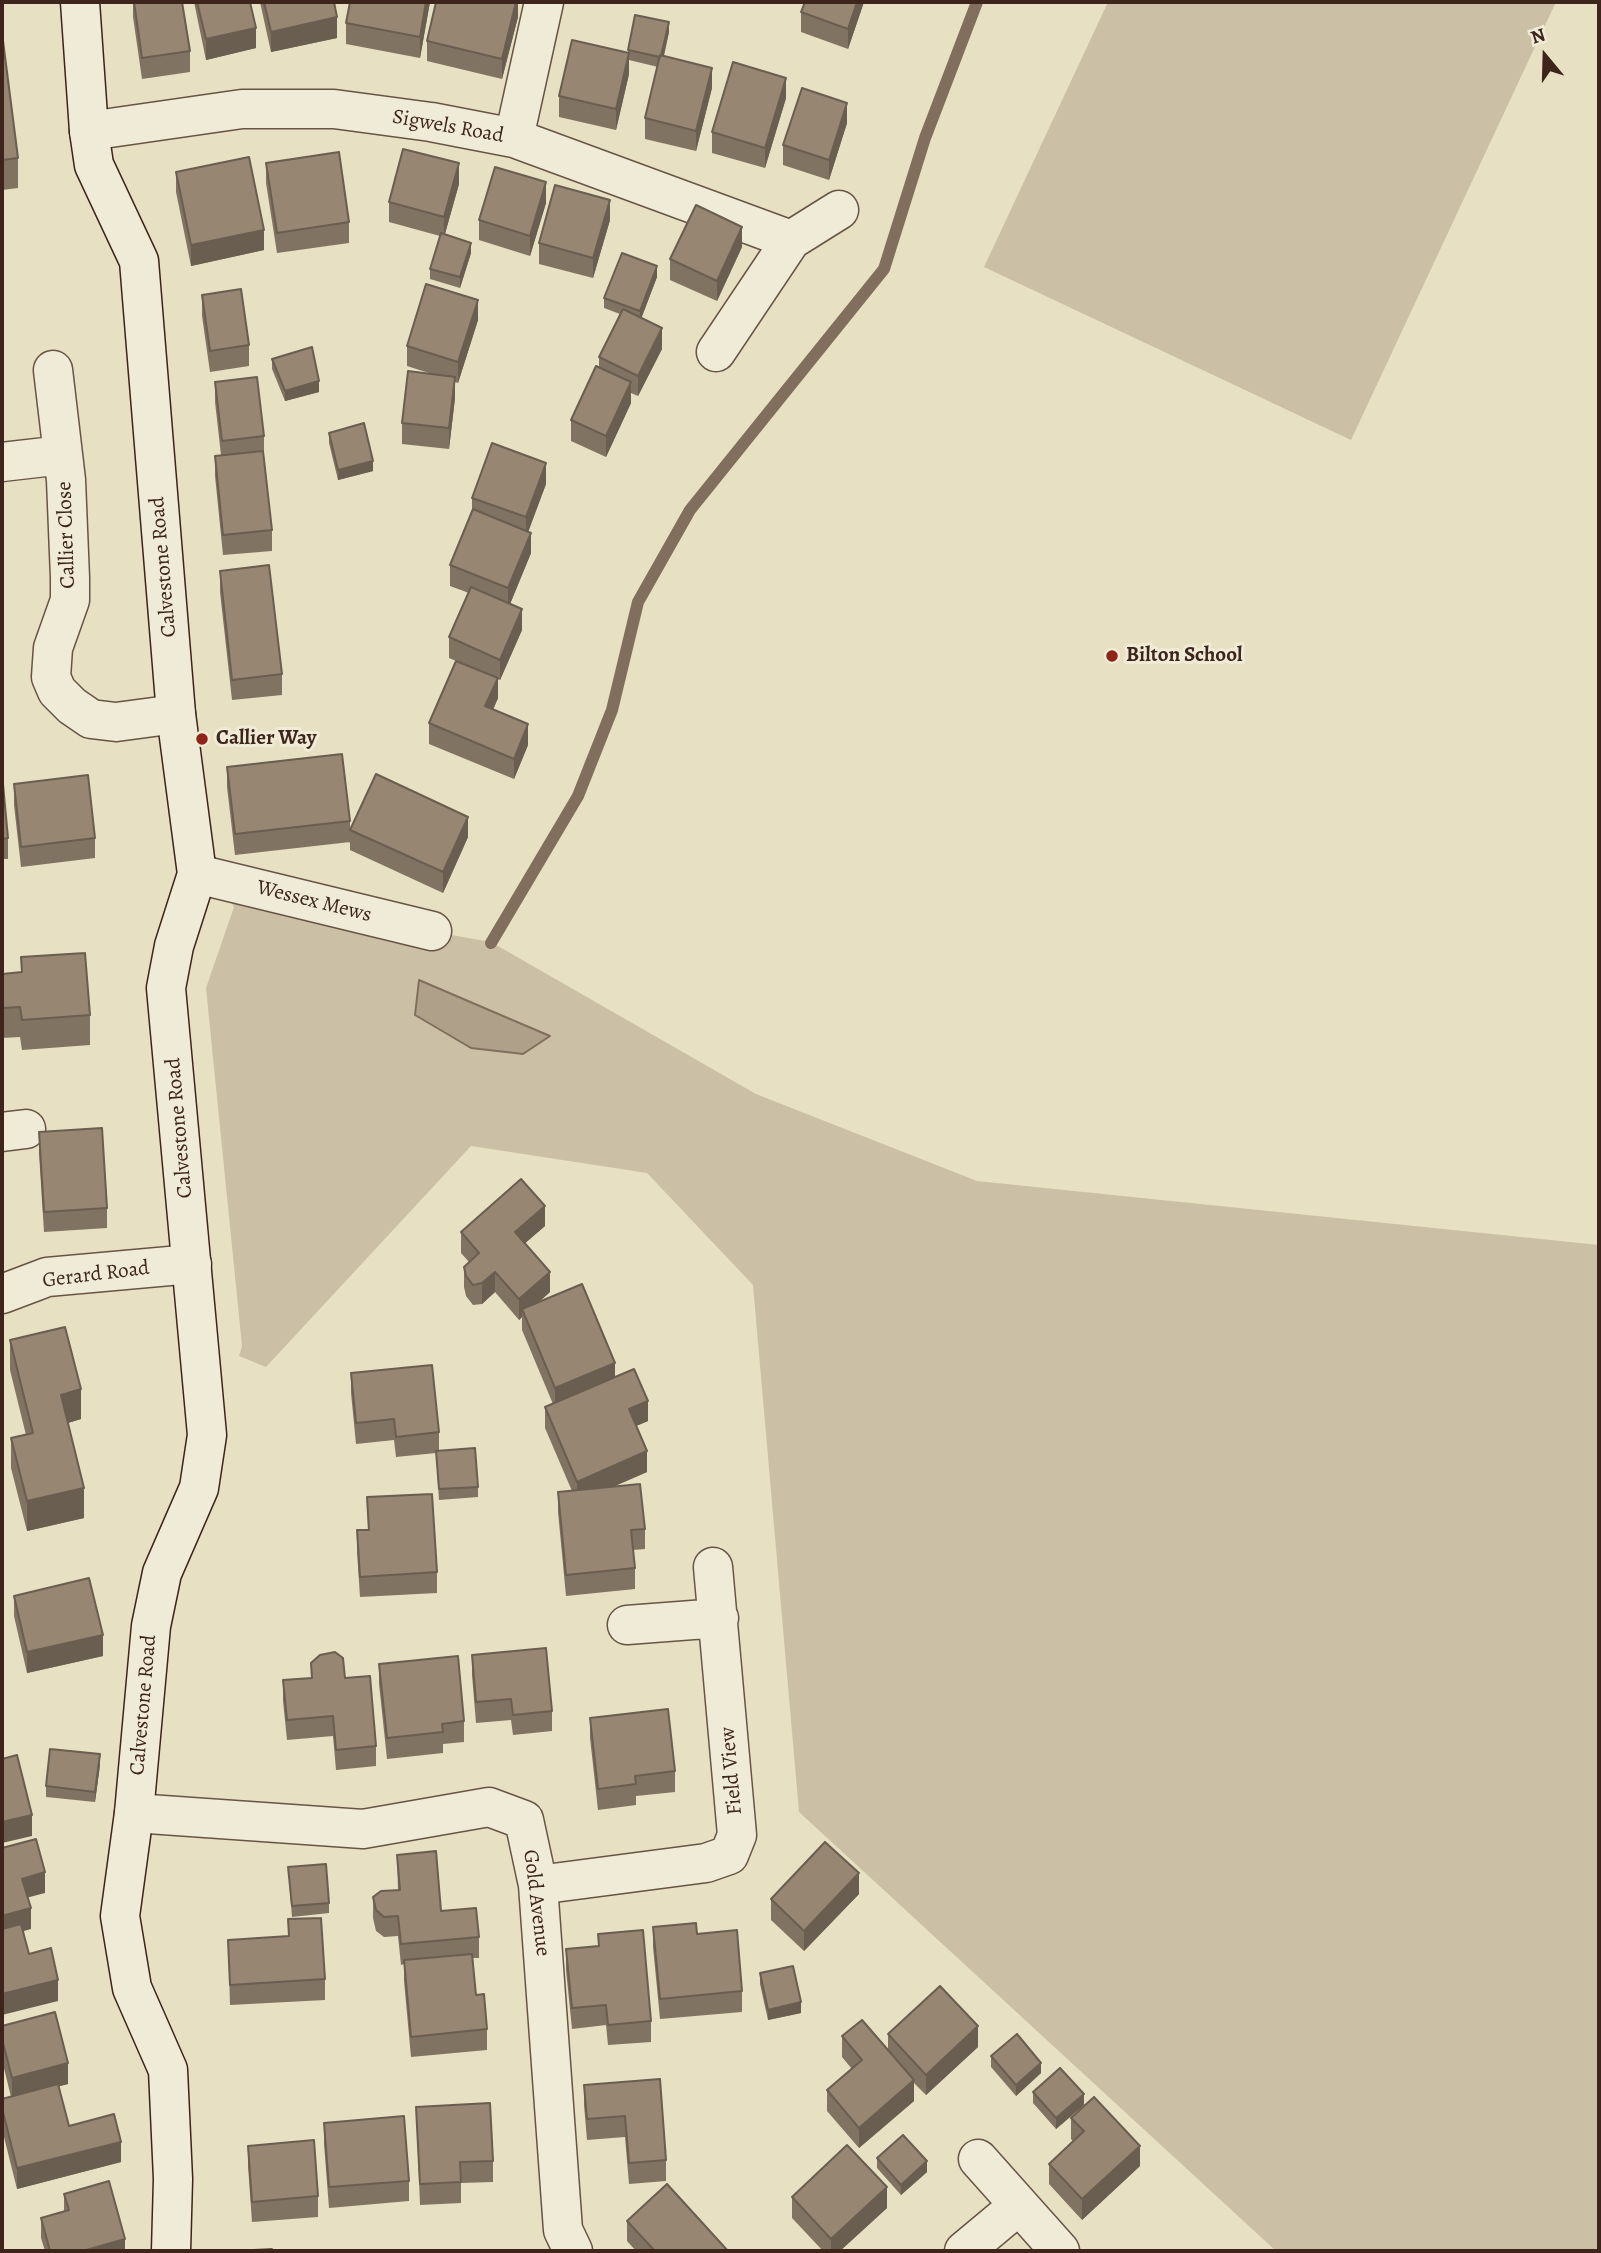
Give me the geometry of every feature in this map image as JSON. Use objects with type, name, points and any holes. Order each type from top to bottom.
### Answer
[{"type":"street","name":"Calvestone Road","points":[[80,2],[94,165],[139,261],[176,714],[197,874],[174,946],[166,988],[206,1435],[199,1488],[162,1573],[151,1626],[134,1813],[120,1916],[132,1988],[168,2070],[173,2179],[171,2251]]},
{"type":"street","points":[[514,138],[544,2]]},
{"type":"street","name":"Sigwels Road","points":[[89,131],[243,109],[334,109],[430,122],[514,138],[791,240]]},
{"type":"street","points":[[716,352],[791,240],[839,209]]},
{"type":"street","name":"Callier Close","points":[[53,370],[67,494],[70,600],[53,648],[51,677],[57,691],[91,719],[116,722],[176,714]]},
{"type":"street","name":"Callier Close","points":[[2,462],[63,455]]},
{"type":"street","name":"Wessex Mews","points":[[197,874],[432,931]]},
{"type":"street","name":"Gerard Road","points":[[2,1294],[47,1277],[192,1265]]},
{"type":"street","name":"Field View","points":[[538,1885],[706,1863],[729,1854],[737,1835],[719,1618],[712,1567]]},
{"type":"street","points":[[627,1625],[719,1618]]},
{"type":"street","name":"Gold Avenue","points":[[134,1813],[363,1829],[489,1807],[524,1820],[538,1885],[564,2230],[573,2251]]},
{"type":"street","points":[[978,2159],[1060,2251]]},
{"type":"street","points":[[964,2251],[1018,2206]]},
{"type":"shaded area","points":[[1108,2],[1556,2],[1351,440],[984,267]]},
{"type":"shaded area","points":[[227,895],[491,942],[756,1094],[977,1181],[1599,1245],[1599,2251],[1276,2251],[799,1812],[753,1285],[647,1173],[471,1146],[266,1367],[239,1356],[242,1346],[206,988],[234,907]]},
{"type":"shaded area","points":[[419,980],[550,1036],[523,1054],[471,1048],[415,1015]]},
{"type":"building","points":[[134,2],[182,2],[190,51],[142,58]]},
{"type":"building","points":[[197,2],[250,2],[256,28],[206,39]]},
{"type":"building","points":[[264,2],[334,2],[337,17],[271,32]]},
{"type":"building","points":[[350,2],[426,2],[420,37],[346,23]]},
{"type":"building","points":[[436,2],[516,2],[502,59],[427,41]]},
{"type":"building","points":[[805,2],[857,2],[848,29],[801,12]]},
{"type":"building","points":[[635,15],[669,22],[660,57],[628,50]]},
{"type":"building","points":[[2,33],[18,158],[2,160]]},
{"type":"building","points":[[572,40],[629,53],[616,109],[559,96]]},
{"type":"building","points":[[660,55],[712,68],[696,131],[645,118]]},
{"type":"building","points":[[733,62],[786,78],[765,148],[712,132]]},
{"type":"building","points":[[802,88],[847,103],[829,160],[783,145]]},
{"type":"building","points":[[403,149],[459,163],[444,217],[389,202]]},
{"type":"building","points":[[339,152],[349,222],[277,233],[266,163]]},
{"type":"building","points":[[249,157],[264,230],[191,245],[176,172]]},
{"type":"building","points":[[495,167],[546,182],[530,236],[479,220]]},
{"type":"building","points":[[555,185],[610,200],[593,258],[539,243]]},
{"type":"building","points":[[696,205],[742,227],[717,281],[670,259]]},
{"type":"building","points":[[441,233],[471,243],[460,277],[430,269]]},
{"type":"building","points":[[622,253],[657,266],[640,311],[604,298]]},
{"type":"building","points":[[426,284],[478,300],[458,362],[407,346]]},
{"type":"building","points":[[241,289],[249,345],[210,351],[202,295]]},
{"type":"building","points":[[623,309],[662,328],[638,376],[599,357]]},
{"type":"building","points":[[312,347],[319,381],[285,391],[272,359]]},
{"type":"building","points":[[596,366],[631,382],[606,436],[571,420]]},
{"type":"building","points":[[408,371],[455,377],[449,428],[402,423]]},
{"type":"building","points":[[257,377],[264,436],[222,441],[215,382]]},
{"type":"building","points":[[364,423],[373,461],[338,470],[329,433]]},
{"type":"building","points":[[492,443],[546,463],[526,517],[472,498]]},
{"type":"building","points":[[263,451],[272,530],[223,535],[215,456]]},
{"type":"building","points":[[473,509],[531,533],[508,588],[450,565]]},
{"type":"building","points":[[269,565],[282,674],[232,680],[220,571]]},
{"type":"building","points":[[471,587],[522,609],[500,660],[449,637]]},
{"type":"building","points":[[456,661],[498,678],[485,706],[528,724],[514,759],[429,723]]},
{"type":"building","points":[[342,754],[350,821],[235,834],[227,767]]},
{"type":"building","points":[[376,774],[468,817],[443,872],[350,830]]},
{"type":"building","points":[[88,775],[95,838],[21,847],[14,784]]},
{"type":"building","points":[[2,784],[8,838],[2,839]]},
{"type":"building","points":[[85,953],[90,1015],[22,1020],[20,1007],[2,1008],[2,974],[22,972],[21,957]]},
{"type":"building","points":[[102,1128],[107,1208],[44,1212],[39,1132]]},
{"type":"building","points":[[521,1179],[545,1206],[515,1232],[550,1272],[519,1299],[495,1272],[482,1283],[473,1285],[466,1276],[464,1267],[479,1253],[461,1232]]},
{"type":"building","points":[[582,1284],[615,1363],[555,1388],[522,1309]]},
{"type":"building","points":[[65,1327],[81,1389],[61,1395],[84,1488],[27,1501],[11,1438],[33,1433],[10,1340]]},
{"type":"building","points":[[432,1365],[439,1432],[396,1437],[394,1419],[356,1423],[351,1373]]},
{"type":"building","points":[[634,1369],[648,1401],[629,1409],[647,1451],[577,1482],[545,1407]]},
{"type":"building","points":[[475,1448],[478,1487],[439,1489],[436,1451]]},
{"type":"building","points":[[640,1484],[645,1529],[631,1530],[635,1568],[566,1575],[558,1492]]},
{"type":"building","points":[[432,1494],[437,1572],[360,1577],[357,1530],[369,1530],[367,1497]]},
{"type":"building","points":[[89,1578],[103,1635],[27,1652],[14,1596]]},
{"type":"building","points":[[546,1648],[552,1711],[513,1715],[511,1699],[476,1702],[472,1655]]},
{"type":"building","points":[[335,1652],[343,1658],[345,1678],[370,1676],[376,1746],[336,1750],[333,1716],[287,1720],[283,1680],[312,1678],[311,1663],[320,1655]]},
{"type":"building","points":[[458,1656],[464,1721],[442,1724],[443,1732],[387,1738],[379,1664]]},
{"type":"building","points":[[668,1709],[675,1771],[635,1776],[636,1784],[598,1789],[590,1718]]},
{"type":"building","points":[[50,1749],[100,1754],[95,1792],[46,1786]]},
{"type":"building","points":[[17,1755],[32,1815],[2,1822],[2,1759]]},
{"type":"building","points":[[36,1839],[45,1872],[22,1879],[31,1908],[2,1916],[2,1848]]},
{"type":"building","points":[[825,1842],[859,1873],[804,1931],[771,1899]]},
{"type":"building","points":[[436,1851],[441,1911],[476,1908],[479,1937],[401,1944],[398,1916],[384,1917],[376,1910],[373,1897],[381,1891],[400,1890],[397,1855]]},
{"type":"building","points":[[326,1864],[329,1903],[292,1906],[288,1867]]},
{"type":"building","points":[[321,1918],[325,1979],[230,1985],[228,1940],[289,1936],[288,1919]]},
{"type":"building","points":[[696,1923],[697,1934],[737,1930],[742,1991],[660,1999],[653,1927]]},
{"type":"building","points":[[21,1924],[29,1954],[51,1948],[58,1980],[2,1994],[2,1929]]},
{"type":"building","points":[[643,1930],[651,2021],[608,2025],[606,2005],[572,2008],[566,1949],[599,1946],[598,1934]]},
{"type":"building","points":[[472,1954],[476,1995],[484,1994],[487,2029],[411,2037],[404,1960]]},
{"type":"building","points":[[793,1966],[801,2002],[768,2010],[760,1973]]},
{"type":"building","points":[[940,1986],[978,2026],[926,2075],[888,2034]]},
{"type":"building","points":[[55,2012],[68,2063],[12,2078],[2,2039],[2,2026]]},
{"type":"building","points":[[862,2020],[914,2080],[859,2128],[827,2090],[862,2060],[842,2036]]},
{"type":"building","points":[[1017,2034],[1041,2063],[1016,2085],[991,2056]]},
{"type":"building","points":[[1060,2068],[1084,2094],[1056,2118],[1033,2092]]},
{"type":"building","points":[[660,2079],[666,2160],[629,2163],[625,2116],[587,2119],[584,2085]]},
{"type":"building","points":[[58,2084],[69,2126],[114,2114],[121,2142],[17,2168],[2,2099]]},
{"type":"building","points":[[1094,2097],[1140,2146],[1082,2199],[1049,2164],[1084,2131],[1071,2118]]},
{"type":"building","points":[[490,2103],[493,2161],[460,2162],[461,2182],[420,2184],[416,2107]]},
{"type":"building","points":[[404,2116],[409,2181],[329,2187],[324,2123]]},
{"type":"building","points":[[903,2135],[927,2161],[901,2185],[877,2158]]},
{"type":"building","points":[[314,2140],[318,2196],[252,2202],[248,2146]]},
{"type":"building","points":[[847,2145],[887,2187],[831,2239],[792,2197]]},
{"type":"building","points":[[109,2181],[125,2239],[83,2251],[50,2251],[41,2218],[69,2210],[64,2194]]},
{"type":"building","points":[[667,2184],[728,2251],[655,2251],[627,2221]]},
{"type":"building","points":[[272,2249],[272,2251],[235,2251]]},
{"type":"waterway","points":[[491,943],[578,796],[612,710],[638,602],[690,510],[884,269],[925,138],[977,2]]},
{"type":"place","name":"Bilton School","points":[[1112,656]]},
{"type":"place","name":"Callier Way","points":[[202,739]]}]
